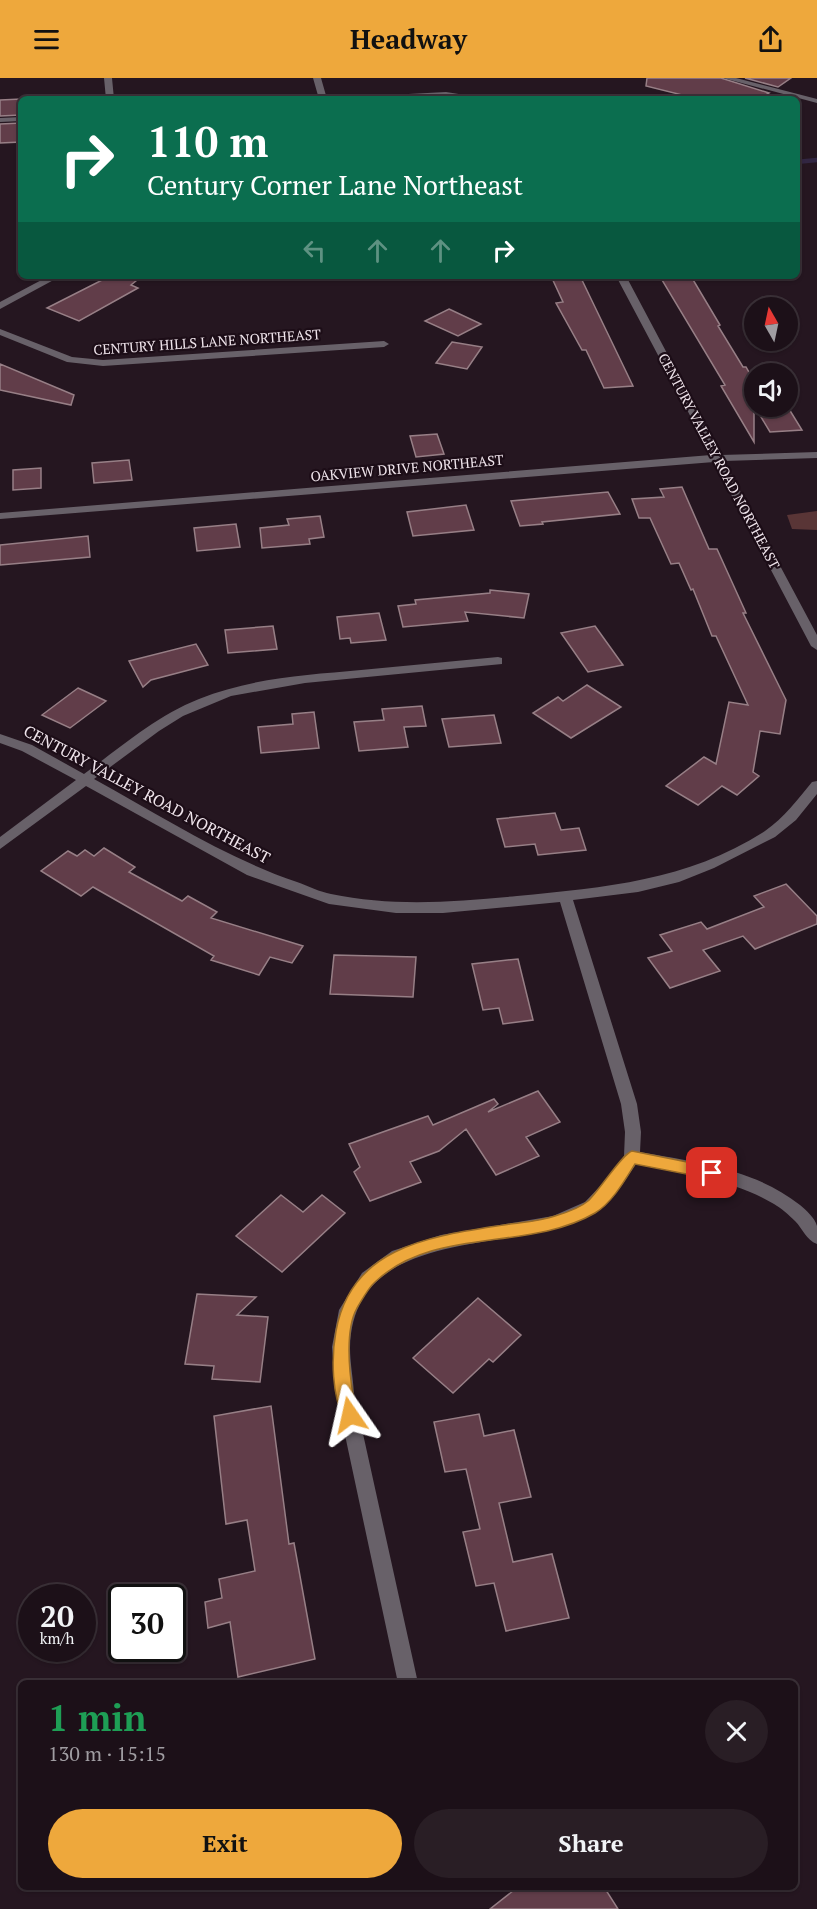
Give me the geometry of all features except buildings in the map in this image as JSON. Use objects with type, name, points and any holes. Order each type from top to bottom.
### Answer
[{"type":"street","points":[[108,78],[110,96]]},
{"type":"street","points":[[317,78],[322,96]]},
{"type":"street","points":[[728,78],[798,96]]},
{"type":"street","points":[[402,96],[436,94],[456,96]]},
{"type":"street","points":[[800,97],[817,101]]},
{"type":"street","points":[[0,120],[18,119]]},
{"type":"street","points":[[0,306],[50,279]]},
{"type":"street","name":"CENTURY VALLEY ROAD NORTHEAST","points":[[623,279],[817,646]]},
{"type":"street","name":"CENTURY HILLS LANE NORTHEAST","points":[[0,332],[70,360],[103,363],[384,344]]},
{"type":"street","name":"OAKVIEW DRIVE NORTHEAST","points":[[0,516],[772,454],[817,455]]},
{"type":"street","points":[[0,844],[178,712],[228,692],[279,681],[498,661]]},
{"type":"street","name":"CENTURY VALLEY ROAD NORTHEAST","points":[[0,738],[27,748],[252,872],[329,899],[396,908],[443,908],[638,887],[710,866],[770,834],[791,817],[816,788]]},
{"type":"street","points":[[407,1680],[345,1393],[341,1347],[348,1310],[368,1278],[398,1256],[441,1242],[555,1223],[591,1207],[613,1184],[632,1157],[633,1132],[629,1104],[565,896]]},
{"type":"street","points":[[632,1157],[712,1173],[755,1186],[787,1202],[817,1237]]},
{"type":"shaded area","points":[[817,511],[817,530],[792,529],[787,515]]},
{"type":"waterway","points":[[800,162],[817,160]]},
{"type":"route","points":[[350,1415],[345,1393],[341,1347],[348,1310],[368,1278],[398,1256],[441,1242],[555,1223],[591,1207],[613,1184],[632,1157],[712,1173]]}]
